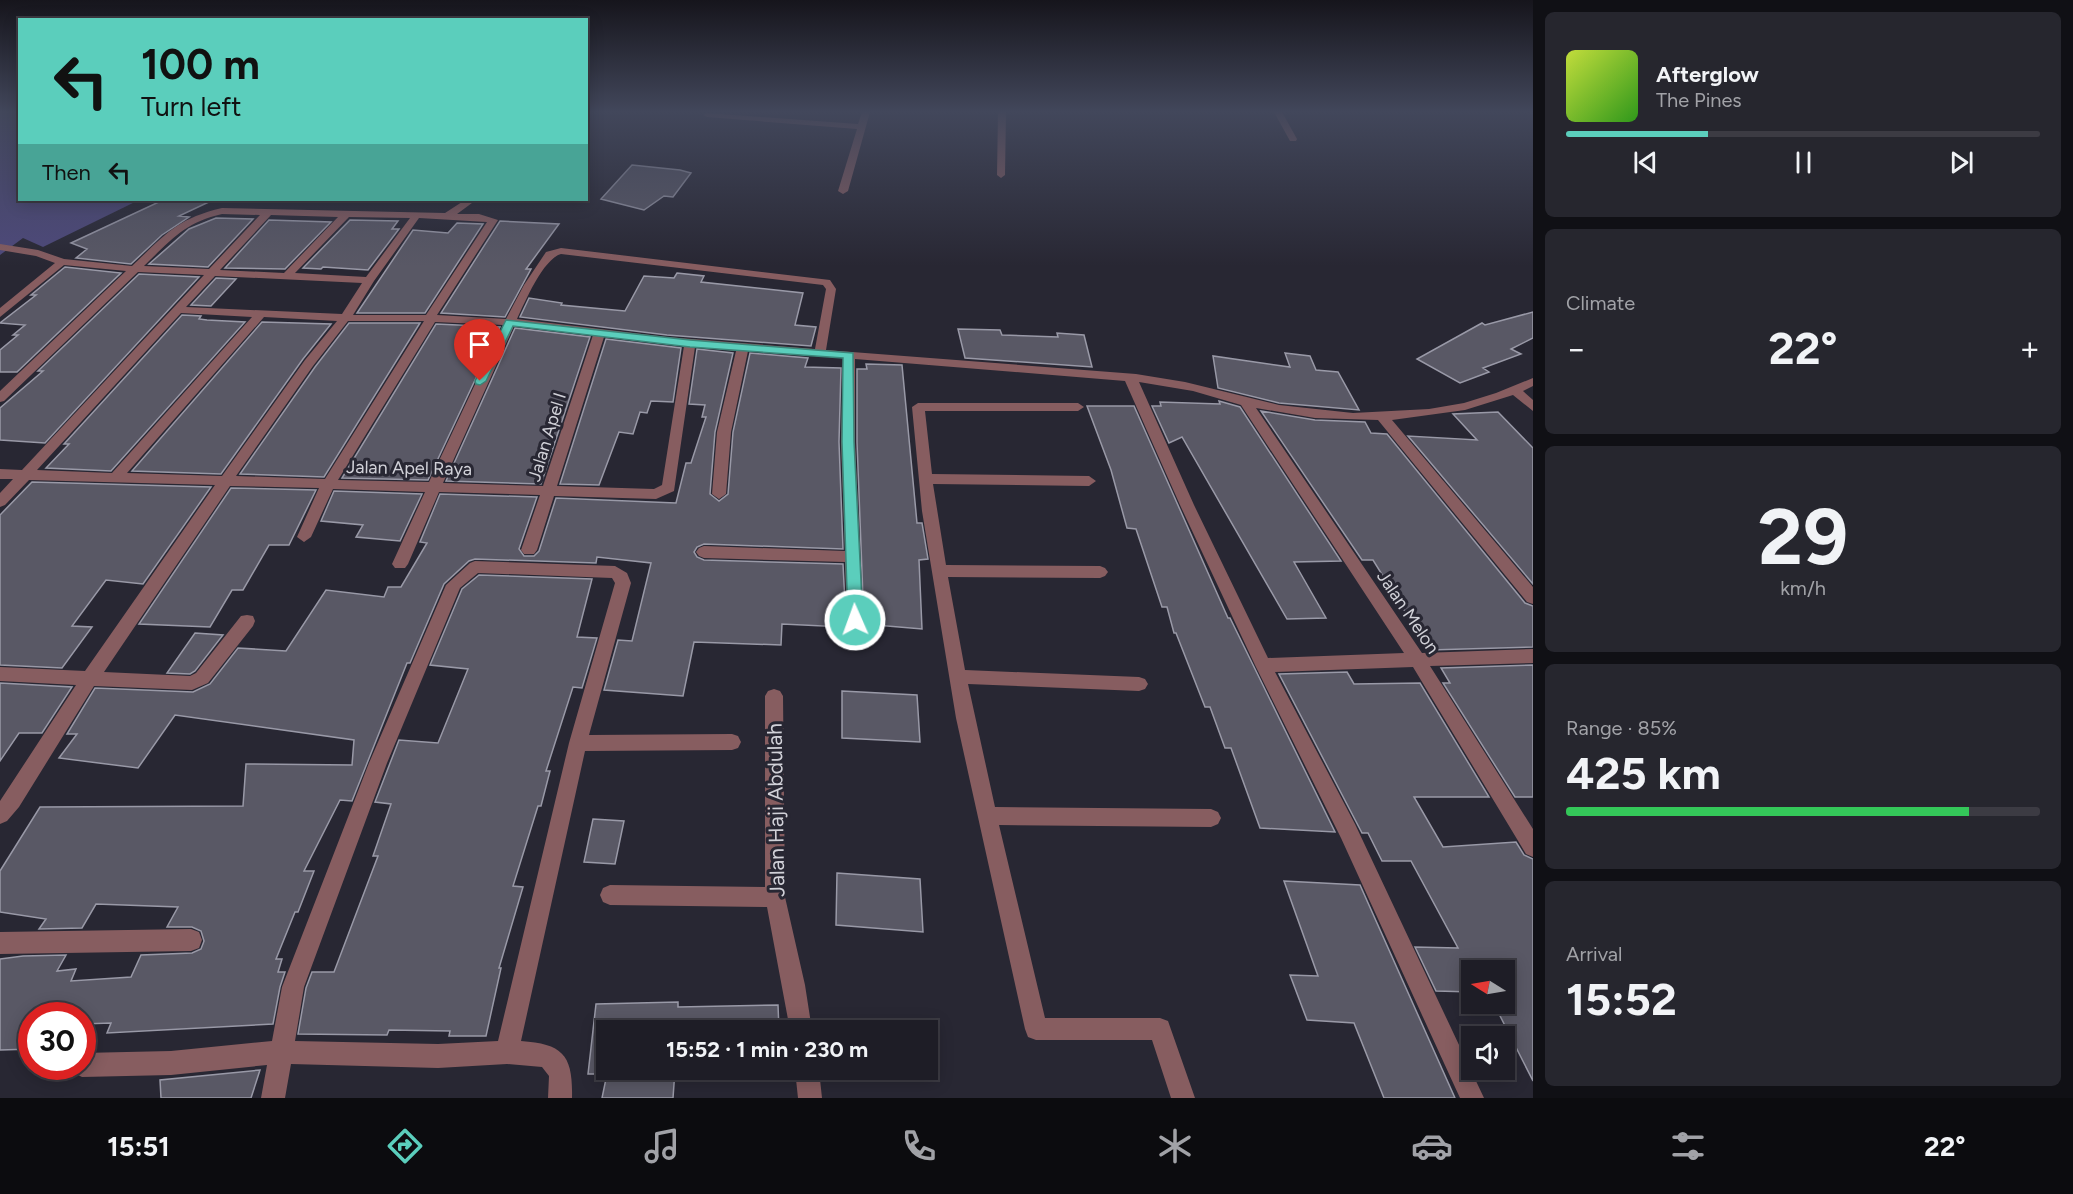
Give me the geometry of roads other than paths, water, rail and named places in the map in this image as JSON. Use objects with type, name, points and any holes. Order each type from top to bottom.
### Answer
[{"type":"street","points":[[843,191],[851,163]]},
{"type":"street","points":[[1001,163],[1001,175]]},
{"type":"street","points":[[250,211],[259,201]]},
{"type":"street","points":[[447,216],[470,201]]},
{"type":"street","points":[[0,398],[134,269],[190,220],[222,211],[417,215],[493,220],[328,485],[304,537]]},
{"type":"street","points":[[0,502],[177,310],[214,274],[269,211]]},
{"type":"street","points":[[288,275],[347,213]]},
{"type":"street","points":[[0,815],[12,801],[90,678],[225,482],[417,215]]},
{"type":"street","points":[[0,247],[38,253],[62,262],[134,269],[369,280]]},
{"type":"street","points":[[400,564],[436,486],[470,401],[548,255],[561,251],[826,282],[831,289],[820,353]]},
{"type":"street","points":[[0,314],[62,262]]},
{"type":"street","points":[[177,310],[345,318],[431,318],[510,323],[690,343],[1130,378],[1200,389],[1245,402],[1345,417],[1383,418],[1430,412],[1515,391],[1533,382]]},
{"type":"street","points":[[114,479],[261,314]]},
{"type":"street","name":"Jalan Apel I","points":[[529,550],[599,334]]},
{"type":"street","name":"Jalan Apel Raya","points":[[0,474],[656,494],[669,488],[690,343]]},
{"type":"street","points":[[720,494],[724,432],[743,346]]},
{"type":"street","points":[[849,355],[848,442],[855,620]]},
{"type":"street","points":[[1130,378],[1187,505],[1263,665],[1348,831],[1472,1098]]},
{"type":"street","points":[[1515,391],[1533,407]]},
{"type":"street","name":"Jalan Melon","points":[[1245,402],[1418,660],[1533,847]]},
{"type":"street","points":[[1078,407],[918,407],[940,571],[965,718],[1036,1029],[1160,1029],[1183,1098]]},
{"type":"street","points":[[1383,418],[1533,598]]},
{"type":"street","points":[[926,478],[1089,481]]},
{"type":"street","points":[[704,552],[854,557]]},
{"type":"street","points":[[273,1098],[293,987],[378,764],[454,585],[475,567],[615,572],[622,577],[623,583],[578,743],[507,1052]]},
{"type":"street","points":[[940,571],[1100,572]]},
{"type":"street","points":[[0,674],[192,683],[201,678],[247,621]]},
{"type":"street","points":[[1263,665],[1533,656]]},
{"type":"street","points":[[959,677],[1140,684]]},
{"type":"street","name":"Jalan Haji Abdulah","points":[[774,696],[775,897],[799,1020]]},
{"type":"street","points":[[578,743],[732,742]]},
{"type":"street","points":[[988,816],[1211,818]]},
{"type":"street","points":[[610,896],[775,897]]},
{"type":"street","points":[[0,943],[191,940]]},
{"type":"street","points":[[96,1065],[171,1063],[280,1052],[438,1056],[507,1052],[538,1054],[550,1058],[561,1072],[560,1098]]},
{"type":"street","points":[[808,1080],[810,1098]]}]
